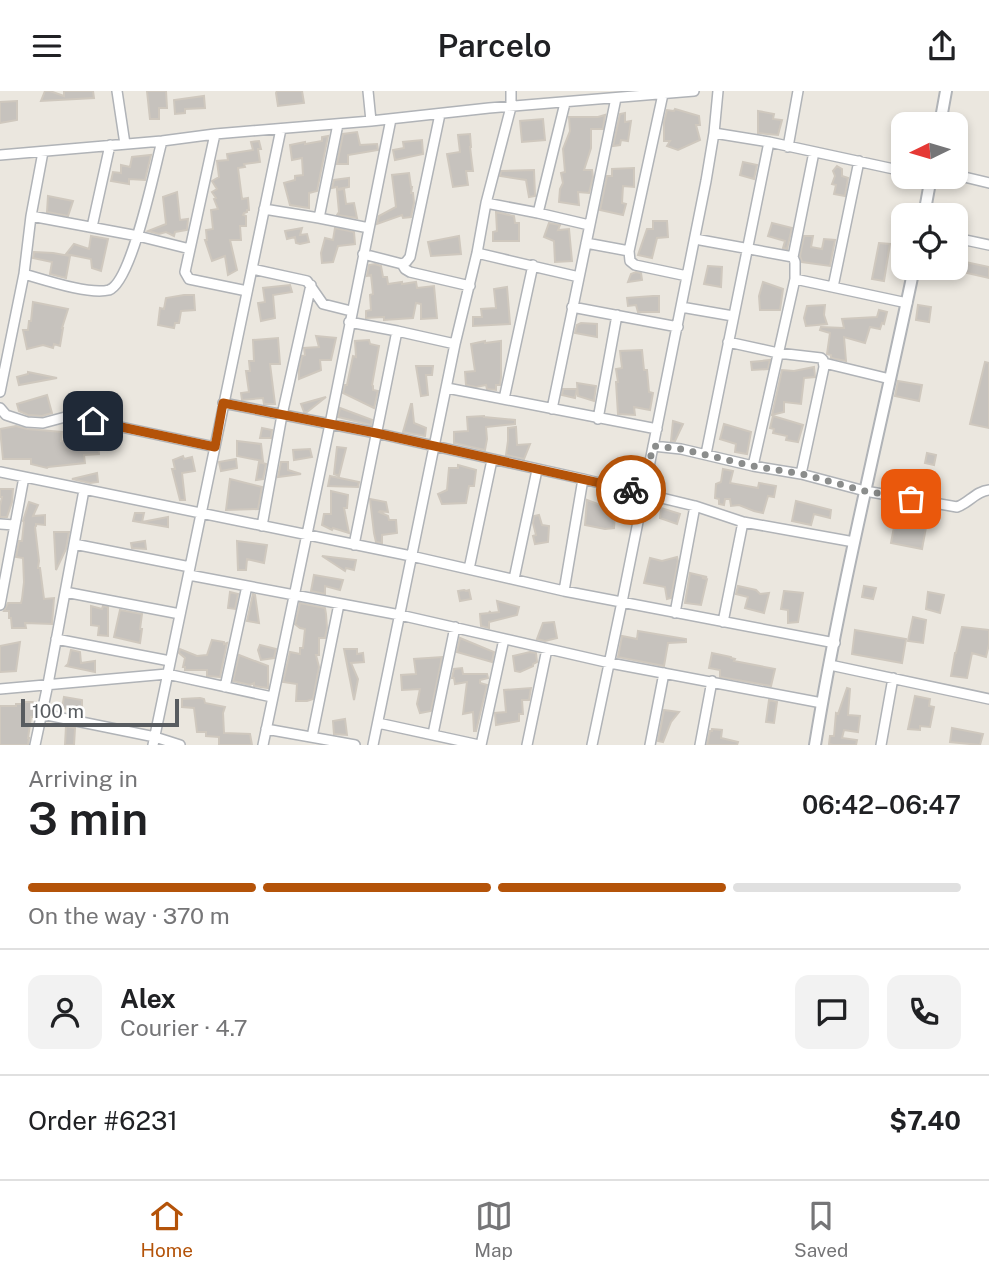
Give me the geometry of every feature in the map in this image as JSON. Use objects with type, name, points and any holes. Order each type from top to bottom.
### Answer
[{"type":"street","points":[[117,91],[125,144]]},
{"type":"street","points":[[368,91],[371,121]]},
{"type":"street","points":[[373,745],[486,203],[511,107],[512,91]]},
{"type":"street","points":[[0,155],[565,103],[610,96],[694,91]]},
{"type":"street","points":[[592,745],[695,239],[714,133],[718,91]]},
{"type":"street","points":[[788,147],[798,91]]},
{"type":"street","points":[[942,112],[946,91]]},
{"type":"street","points":[[663,94],[629,251],[630,261],[635,265],[687,276]]},
{"type":"street","points":[[552,409],[586,243],[610,96]]},
{"type":"street","points":[[538,213],[565,103]]},
{"type":"street","points":[[402,264],[410,257],[440,114]]},
{"type":"street","points":[[263,745],[391,119]]},
{"type":"street","points":[[318,218],[338,124]]},
{"type":"street","points":[[154,741],[281,129]]},
{"type":"street","points":[[714,133],[891,168]]},
{"type":"street","points":[[215,134],[186,272],[189,279],[247,291]]},
{"type":"street","points":[[24,275],[81,289],[104,291],[116,286],[138,236],[162,141]]},
{"type":"street","points":[[706,454],[769,142]]},
{"type":"street","points":[[92,227],[110,145]]},
{"type":"street","points":[[0,392],[24,275],[43,152]]},
{"type":"street","points":[[753,466],[795,279],[793,257],[814,152]]},
{"type":"street","points":[[833,287],[859,161]]},
{"type":"street","points":[[968,178],[989,183]]},
{"type":"street","points":[[486,203],[589,225]]},
{"type":"street","points":[[264,209],[369,228]]},
{"type":"street","points":[[31,216],[138,236],[190,249]]},
{"type":"street","points":[[695,239],[793,257]]},
{"type":"street","points":[[968,241],[989,245]]},
{"type":"street","points":[[586,243],[629,251]]},
{"type":"street","points":[[477,253],[579,277]]},
{"type":"street","points":[[363,254],[402,264],[410,272],[470,286]]},
{"type":"street","points":[[504,399],[533,265]]},
{"type":"street","points":[[252,268],[307,281],[323,304],[351,311]]},
{"type":"street","points":[[795,279],[907,303]]},
{"type":"street","points":[[815,745],[854,542],[912,280]]},
{"type":"street","points":[[262,526],[282,415],[311,285]]},
{"type":"street","points":[[572,307],[678,327]]},
{"type":"street","points":[[681,307],[733,316]]},
{"type":"street","points":[[598,419],[617,315]]},
{"type":"street","points":[[349,322],[456,344]]},
{"type":"street","points":[[354,545],[397,331]]},
{"type":"street","points":[[728,342],[778,353],[821,358],[824,363],[802,474]]},
{"type":"street","points":[[824,363],[890,379]]},
{"type":"street","points":[[447,388],[657,429]]},
{"type":"street","points":[[223,403],[376,433],[583,479],[695,506],[743,522],[854,542]]},
{"type":"street","points":[[0,408],[6,415],[27,422],[43,423],[69,416],[215,447]]},
{"type":"street","points":[[653,446],[706,454],[753,466],[802,474],[865,491],[957,507],[966,504],[981,491],[989,490]]},
{"type":"street","points":[[468,569],[492,460]]},
{"type":"street","points":[[514,579],[537,470]]},
{"type":"street","points":[[0,472],[411,556],[622,603],[835,643]]},
{"type":"street","points":[[0,605],[24,477]]},
{"type":"street","points":[[564,591],[583,479]]},
{"type":"street","points":[[35,745],[84,490]]},
{"type":"street","points":[[675,613],[695,506]]},
{"type":"street","points":[[723,622],[743,522]]},
{"type":"street","points":[[0,524],[14,525]]},
{"type":"street","points":[[74,544],[247,586],[400,615],[610,663],[822,703]]},
{"type":"street","points":[[225,687],[247,586]]},
{"type":"street","points":[[65,592],[180,614]]},
{"type":"street","points":[[312,737],[339,604]]},
{"type":"street","points":[[433,734],[455,628]]},
{"type":"street","points":[[56,639],[170,661]]},
{"type":"street","points":[[378,723],[480,745],[504,639]]},
{"type":"street","points":[[527,745],[547,649]]},
{"type":"street","points":[[831,665],[989,699]]},
{"type":"street","points":[[650,745],[664,673]]},
{"type":"street","points":[[0,689],[167,674],[272,697]]},
{"type":"street","points":[[881,745],[893,678]]},
{"type":"street","points":[[700,745],[712,681]]},
{"type":"street","points":[[42,714],[180,745]]},
{"type":"street","points":[[266,729],[300,740],[312,737],[355,745]]},
{"type":"building","points":[[45,91],[64,96],[64,91],[93,91],[94,98],[41,101]]},
{"type":"building","points":[[147,91],[166,91],[167,108],[159,108],[159,119],[150,119]]},
{"type":"building","points":[[277,91],[302,91],[304,103],[278,106]]},
{"type":"building","points":[[204,96],[205,108],[185,109],[185,113],[175,114],[174,100]]},
{"type":"building","points":[[17,101],[17,120],[0,123],[0,102]]},
{"type":"building","points":[[675,109],[699,116],[700,125],[696,125],[700,140],[678,150],[667,146],[670,141],[664,141],[667,110]]},
{"type":"building","points":[[758,111],[774,114],[773,119],[782,120],[778,135],[758,133]]},
{"type":"building","points":[[625,113],[625,122],[631,121],[628,141],[621,140],[620,145],[613,146],[620,114]]},
{"type":"building","points":[[605,115],[603,129],[591,129],[591,148],[584,170],[592,170],[589,193],[578,192],[579,205],[559,202],[563,183],[561,173],[565,172],[563,149],[570,131],[569,117]]},
{"type":"building","points":[[543,119],[545,140],[522,142],[520,121]]},
{"type":"building","points":[[357,132],[360,145],[377,144],[378,150],[348,155],[348,164],[337,164],[343,134]]},
{"type":"building","points":[[470,134],[473,171],[466,171],[468,185],[453,187],[447,154],[460,152],[458,135]]},
{"type":"building","points":[[328,136],[317,191],[309,193],[309,208],[290,205],[284,183],[295,180],[295,176],[303,175],[302,158],[292,160],[290,145],[322,141],[322,137]]},
{"type":"building","points":[[422,140],[423,154],[395,160],[393,150],[404,148],[403,142]]},
{"type":"building","points":[[259,141],[260,162],[244,164],[245,167],[238,168],[242,199],[248,198],[249,210],[243,215],[246,216],[246,226],[240,226],[241,240],[230,240],[237,270],[228,275],[225,256],[212,261],[205,240],[206,230],[213,229],[211,210],[218,209],[212,192],[217,189],[212,181],[219,177],[217,161],[228,160],[227,154],[253,150],[251,142]]},
{"type":"building","points":[[151,155],[145,180],[129,179],[129,184],[111,181],[113,172],[121,173],[121,165],[130,167],[132,157]]},
{"type":"building","points":[[743,162],[757,165],[754,179],[740,175]]},
{"type":"building","points":[[837,166],[842,169],[842,176],[848,178],[845,196],[834,194],[836,185],[832,184],[835,176],[833,171]]},
{"type":"building","points":[[634,168],[634,187],[623,186],[622,203],[626,204],[623,215],[600,210],[607,176],[612,176],[612,169]]},
{"type":"building","points":[[534,170],[535,196],[529,197],[526,180],[500,176],[501,171]]},
{"type":"building","points":[[409,173],[414,203],[411,217],[403,218],[402,215],[377,224],[379,216],[396,207],[392,175]]},
{"type":"building","points":[[349,178],[349,187],[332,188],[334,180]]},
{"type":"building","points":[[344,189],[346,204],[354,203],[357,218],[337,215],[337,190]]},
{"type":"building","points":[[177,192],[180,220],[188,219],[187,230],[175,232],[174,236],[166,232],[159,234],[148,231],[166,224],[163,197]]},
{"type":"building","points":[[48,196],[73,201],[68,216],[47,212]]},
{"type":"building","points":[[496,212],[514,216],[515,223],[519,223],[519,241],[493,241],[493,232],[497,231]]},
{"type":"building","points":[[653,221],[667,221],[668,237],[657,238],[652,258],[638,255],[647,229],[653,229]]},
{"type":"building","points":[[549,223],[560,225],[558,230],[569,229],[572,261],[555,262],[554,241],[544,237]]},
{"type":"building","points":[[772,223],[792,228],[787,249],[783,248],[785,241],[768,236]]},
{"type":"building","points":[[302,228],[300,235],[307,234],[309,242],[300,244],[296,243],[295,237],[287,239],[285,231]]},
{"type":"building","points":[[335,228],[354,232],[355,244],[338,246],[333,262],[322,263],[321,253],[325,238],[333,240]]},
{"type":"building","points":[[91,236],[108,239],[101,271],[92,268],[91,259],[66,254],[74,244],[89,249]]},
{"type":"building","points":[[459,236],[461,254],[431,256],[428,242]]},
{"type":"building","points":[[804,236],[813,236],[811,247],[822,249],[824,239],[835,240],[830,266],[802,262],[800,256]]},
{"type":"building","points":[[879,243],[890,244],[884,281],[872,279]]},
{"type":"building","points":[[34,252],[70,256],[66,278],[50,274],[52,262],[33,258]]},
{"type":"building","points":[[968,263],[989,267],[989,278],[968,273]]},
{"type":"building","points":[[369,265],[381,266],[383,277],[387,277],[388,284],[416,282],[417,288],[434,286],[437,318],[421,319],[421,304],[416,303],[413,318],[366,318],[366,311],[371,310],[370,295],[373,294],[371,275],[367,276]]},
{"type":"building","points":[[708,266],[722,267],[721,287],[704,284]]},
{"type":"building","points":[[641,273],[642,280],[628,282],[631,274]]},
{"type":"building","points":[[763,282],[783,289],[780,310],[760,310],[759,296]]},
{"type":"building","points":[[290,285],[292,292],[273,295],[275,318],[261,321],[258,303],[265,302],[263,288]]},
{"type":"building","points":[[507,287],[510,324],[473,326],[473,317],[482,317],[481,309],[496,308],[494,289]]},
{"type":"building","points":[[194,295],[195,310],[181,311],[179,323],[175,323],[174,328],[158,325],[160,308],[164,309],[166,298]]},
{"type":"building","points":[[659,296],[659,312],[638,312],[636,305],[628,306],[627,298]]},
{"type":"building","points":[[33,302],[68,309],[60,346],[54,344],[53,348],[43,345],[27,349],[23,330],[28,330]]},
{"type":"building","points":[[825,305],[827,324],[806,326],[804,318],[807,306]]},
{"type":"building","points":[[918,305],[931,307],[929,322],[916,320]]},
{"type":"building","points":[[879,310],[887,312],[884,324],[882,323],[880,329],[870,327],[865,343],[844,337],[846,361],[831,358],[831,355],[827,354],[830,333],[820,330],[821,327],[844,328],[842,319],[877,317]]},
{"type":"building","points":[[597,324],[597,337],[575,333],[577,325]]},
{"type":"building","points":[[316,336],[336,338],[331,360],[320,360],[321,370],[299,379],[302,356],[305,355],[304,348],[319,347]]},
{"type":"building","points":[[278,338],[280,364],[270,364],[275,404],[264,404],[263,398],[242,400],[241,393],[249,392],[246,371],[250,371],[249,361],[254,361],[253,340]]},
{"type":"building","points":[[369,340],[370,344],[379,346],[372,385],[373,390],[378,391],[374,408],[343,393],[353,356],[356,357],[355,341]]},
{"type":"building","points":[[501,341],[501,377],[496,390],[487,389],[486,385],[466,385],[465,372],[475,371],[471,344]]},
{"type":"building","points":[[642,350],[649,392],[653,393],[650,410],[634,407],[635,415],[618,414],[616,369],[622,368],[620,351]]},
{"type":"building","points":[[770,360],[768,369],[752,370],[751,362]]},
{"type":"building","points":[[985,362],[989,363],[989,428],[970,424]]},
{"type":"building","points":[[416,366],[433,366],[432,375],[426,375],[428,395],[421,396]]},
{"type":"building","points":[[814,367],[815,377],[804,378],[801,404],[784,402],[784,412],[772,415],[782,370],[794,371]]},
{"type":"building","points":[[28,372],[57,378],[19,385],[17,377]]},
{"type":"building","points":[[898,381],[922,385],[919,401],[895,396]]},
{"type":"building","points":[[577,383],[596,386],[594,401],[578,396]]},
{"type":"building","points":[[563,389],[577,389],[575,398],[562,395]]},
{"type":"building","points":[[47,395],[52,413],[42,416],[19,411],[17,404]]},
{"type":"building","points":[[326,397],[307,412],[304,412],[301,404]]},
{"type":"building","points":[[411,404],[414,423],[426,428],[425,436],[403,432]]},
{"type":"building","points":[[340,408],[372,420],[371,425],[338,417]]},
{"type":"building","points":[[773,416],[803,425],[798,442],[786,440],[787,436],[773,433],[774,429],[770,428]]},
{"type":"building","points":[[467,417],[515,420],[515,424],[486,427],[485,450],[454,443],[454,432],[468,431]]},
{"type":"building","points":[[673,421],[683,424],[675,441],[671,441]]},
{"type":"building","points":[[724,424],[751,432],[747,454],[735,452],[736,444],[720,439]]},
{"type":"building","points":[[16,426],[62,432],[61,441],[88,445],[98,443],[99,454],[84,455],[85,463],[47,468],[31,464],[31,459],[3,459],[0,429]]},
{"type":"building","points":[[516,427],[517,445],[530,444],[524,459],[506,455],[508,428]]},
{"type":"building","points":[[262,428],[272,430],[271,438],[260,438]]},
{"type":"building","points":[[237,441],[261,444],[263,461],[237,456]]},
{"type":"building","points":[[337,447],[346,448],[339,476],[334,474]]},
{"type":"building","points":[[310,449],[312,457],[294,460],[293,450]]},
{"type":"building","points":[[927,453],[936,455],[934,465],[925,463]]},
{"type":"building","points":[[183,456],[184,459],[192,457],[195,471],[182,473],[185,500],[180,500],[172,469],[175,469],[173,460]]},
{"type":"building","points":[[236,459],[237,468],[221,471],[219,462]]},
{"type":"building","points":[[259,462],[266,464],[263,479],[256,480]]},
{"type":"building","points":[[281,462],[288,462],[288,470],[301,474],[278,477]]},
{"type":"building","points":[[458,465],[476,470],[474,486],[469,486],[466,503],[442,504],[438,494],[447,490],[449,468],[458,468]]},
{"type":"building","points":[[723,469],[733,471],[730,483],[758,488],[759,483],[776,486],[774,497],[768,496],[763,513],[739,505],[731,506],[730,499],[725,499],[724,505],[719,504],[719,499],[715,498],[716,484],[721,482]]},
{"type":"building","points":[[97,473],[98,482],[72,479]]},
{"type":"building","points":[[330,476],[359,482],[358,487],[328,486]]},
{"type":"building","points":[[230,479],[262,487],[258,509],[226,510]]},
{"type":"building","points":[[0,489],[13,489],[7,517],[0,517]]},
{"type":"building","points":[[331,491],[348,495],[347,508],[344,508],[349,533],[322,525],[324,514],[331,514]]},
{"type":"building","points":[[605,494],[629,498],[625,518],[615,516],[614,528],[585,525],[587,500],[603,506]]},
{"type":"building","points":[[370,499],[386,502],[388,512],[379,512],[388,516],[389,520],[396,520],[397,533],[382,535],[382,543],[376,542]]},
{"type":"building","points":[[796,501],[831,510],[830,518],[814,514],[811,525],[792,521]]},
{"type":"building","points":[[29,502],[38,505],[33,516],[45,515],[45,525],[36,524],[35,527],[38,568],[44,599],[54,598],[52,624],[25,623],[26,628],[12,628],[9,611],[4,611],[8,603],[21,603],[22,599],[23,558],[16,557],[19,541],[22,541],[23,521]]},
{"type":"building","points":[[661,508],[680,514],[677,524],[660,518]]},
{"type":"building","points":[[135,513],[144,513],[142,522],[168,517],[168,527],[133,521]]},
{"type":"building","points":[[539,515],[542,525],[549,526],[548,542],[535,544],[533,523],[534,516]]},
{"type":"building","points":[[896,516],[927,522],[922,549],[891,543]]},
{"type":"building","points":[[54,532],[69,532],[66,549],[56,570]]},
{"type":"building","points":[[145,541],[146,549],[132,548],[131,543]]},
{"type":"building","points":[[237,541],[267,545],[264,563],[247,559],[246,570],[238,570]]},
{"type":"building","points":[[322,556],[356,560],[354,570],[346,568],[345,571]]},
{"type":"building","points":[[677,557],[671,598],[667,599],[665,587],[644,583],[650,558],[662,561]]},
{"type":"building","points":[[690,573],[707,577],[702,578],[707,579],[701,605],[685,603]]},
{"type":"building","points":[[314,575],[343,580],[340,590],[325,586],[325,594],[311,591]]},
{"type":"building","points":[[738,586],[756,590],[760,594],[769,593],[764,613],[745,608],[748,597],[736,594]]},
{"type":"building","points":[[864,586],[876,588],[873,599],[862,597]]},
{"type":"building","points":[[469,590],[471,599],[460,601],[458,591]]},
{"type":"building","points":[[784,591],[803,593],[798,622],[788,623],[788,610],[781,609]]},
{"type":"building","points":[[230,592],[238,594],[235,609],[228,608]]},
{"type":"building","points":[[928,592],[944,595],[940,613],[926,609]]},
{"type":"building","points":[[253,594],[255,595],[259,623],[247,621]]},
{"type":"building","points":[[497,601],[519,607],[517,615],[489,622],[489,628],[481,626],[480,614],[499,612]]},
{"type":"building","points":[[300,603],[325,608],[327,628],[325,638],[319,638],[319,655],[316,655],[319,667],[313,699],[307,701],[296,701],[297,684],[283,682],[290,652],[300,654],[300,648],[303,648],[305,629],[295,624]]},
{"type":"building","points":[[91,606],[102,609],[103,606],[108,607],[108,636],[98,635],[99,626],[91,625]]},
{"type":"building","points":[[120,610],[142,614],[140,643],[114,637]]},
{"type":"building","points":[[913,617],[926,620],[923,643],[908,641]]},
{"type":"building","points":[[554,622],[557,638],[545,641],[537,639],[543,623]]},
{"type":"building","points":[[962,627],[989,630],[986,657],[972,653],[967,678],[951,676]]},
{"type":"building","points":[[855,630],[906,639],[902,663],[852,654]]},
{"type":"building","points":[[638,631],[686,639],[686,642],[668,643],[664,666],[618,657],[622,636],[637,639]]},
{"type":"building","points":[[460,638],[494,652],[492,662],[457,652]]},
{"type":"building","points":[[212,640],[227,643],[220,677],[207,676],[207,670],[185,670],[185,658],[179,653],[180,649],[197,656],[207,655]]},
{"type":"building","points":[[20,642],[16,671],[0,672],[0,646]]},
{"type":"building","points":[[260,645],[276,649],[274,658],[261,660],[258,650]]},
{"type":"building","points":[[344,649],[357,649],[357,654],[363,653],[364,662],[351,663],[358,679],[354,700]]},
{"type":"building","points":[[71,650],[80,652],[81,663],[95,661],[95,672],[66,666]]},
{"type":"building","points":[[536,653],[537,662],[520,672],[515,671],[513,656]]},
{"type":"building","points":[[712,653],[731,657],[734,661],[775,669],[771,686],[720,677],[720,670],[709,668]]},
{"type":"building","points":[[239,655],[268,666],[268,688],[254,686],[254,683],[250,685],[233,681]]},
{"type":"building","points":[[442,657],[431,711],[420,713],[417,704],[420,689],[402,690],[401,675],[416,674],[414,659]]},
{"type":"building","points":[[462,668],[463,674],[487,674],[488,678],[480,680],[480,683],[487,685],[476,731],[473,712],[463,714],[467,682],[455,684],[452,678],[454,669]]},
{"type":"building","points":[[531,688],[529,700],[522,700],[523,714],[519,714],[519,721],[496,725],[495,713],[506,712],[504,690]]},
{"type":"building","points":[[847,688],[850,689],[848,715],[860,716],[858,732],[844,730],[842,738],[857,740],[856,745],[829,744],[830,736],[834,736],[836,713],[838,714]]},
{"type":"building","points":[[915,696],[930,699],[929,706],[934,707],[930,727],[908,729]]},
{"type":"building","points":[[64,697],[82,700],[82,711],[62,708]]},
{"type":"building","points":[[182,699],[204,699],[205,703],[225,707],[224,733],[250,734],[252,745],[219,745],[219,737],[197,732],[194,708],[182,707]]},
{"type":"building","points":[[769,700],[777,702],[774,723],[766,722]]},
{"type":"building","points":[[23,702],[36,702],[34,717],[31,717],[28,745],[0,745],[0,706],[16,706]]},
{"type":"building","points":[[664,710],[679,712],[671,722],[663,742],[658,741]]},
{"type":"building","points":[[345,719],[347,735],[334,734],[333,721]]},
{"type":"building","points":[[66,726],[75,728],[74,745],[65,745]]},
{"type":"building","points":[[952,728],[983,734],[980,745],[950,742]]},
{"type":"building","points":[[712,729],[722,730],[721,738],[738,742],[737,745],[707,745]]},
{"type":"way so far","points":[[631,490],[643,493],[653,446],[706,454],[911,499]]},
{"type":"route","points":[[93,421],[215,447],[223,403],[376,433],[631,490]]}]
